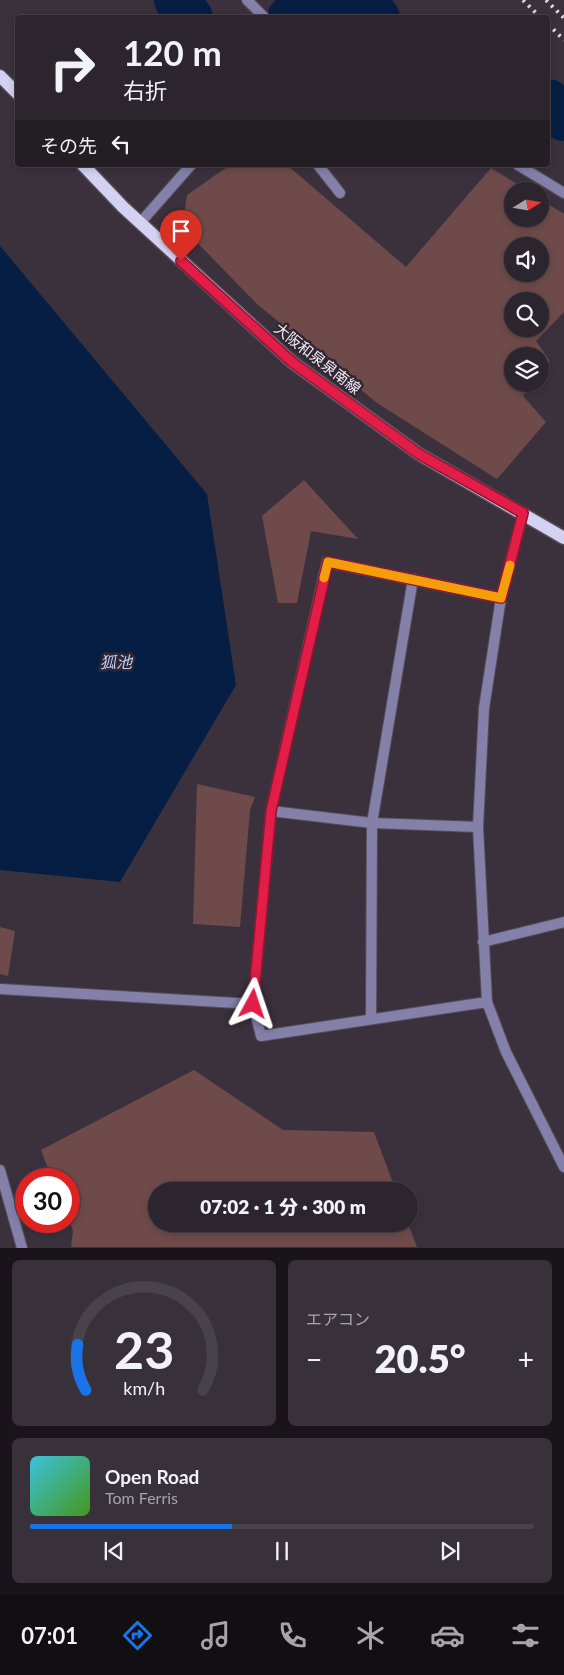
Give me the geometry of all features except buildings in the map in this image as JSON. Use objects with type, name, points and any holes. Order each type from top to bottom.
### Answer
[{"type":"main road","points":[[0,76],[15,91]]},
{"type":"main road","name":"大阪和泉泉南線","points":[[85,167],[123,207],[292,362],[419,454],[564,538]]},
{"type":"street","points":[[247,0],[262,15]]},
{"type":"street","points":[[140,223],[189,167]]},
{"type":"street","points":[[320,167],[340,193]]},
{"type":"street","points":[[521,167],[564,193]]},
{"type":"street","points":[[523,513],[501,598],[484,708],[478,827],[486,1002],[506,1052],[564,1167]]},
{"type":"street","points":[[486,1002],[261,1036],[253,1004],[271,811],[328,562],[501,598]]},
{"type":"street","points":[[371,1019],[372,823],[414,579]]},
{"type":"street","points":[[271,811],[372,823],[478,827]]},
{"type":"street","points":[[483,942],[564,922]]},
{"type":"street","points":[[0,989],[253,1004]]},
{"type":"street","points":[[0,1170],[22,1248]]},
{"type":"shaded area","points":[[227,167],[289,167],[406,267],[491,168],[514,182],[504,182],[504,228],[549,228],[549,205],[564,214],[564,312],[549,328],[549,292],[504,292],[504,337],[540,337],[536,341],[540,347],[504,347],[504,392],[526,392],[523,396],[546,422],[497,479],[377,403],[257,304],[182,227],[187,195]]},
{"type":"shaded area","points":[[304,480],[358,539],[311,531],[297,603],[278,603],[262,516]]},
{"type":"shaded area","points":[[197,784],[255,797],[250,810],[240,927],[193,924]]},
{"type":"shaded area","points":[[0,927],[15,931],[8,976],[0,974]]},
{"type":"shaded area","points":[[194,1070],[283,1130],[374,1132],[393,1182],[148,1182],[148,1232],[411,1232],[417,1247],[71,1247],[73,1233],[80,1233],[80,1168],[48,1168],[41,1150]]},
{"type":"water","name":"狐池","points":[[0,246],[207,494],[236,685],[120,882],[0,870]]},
{"type":"waterway","points":[[177,0],[188,15]]},
{"type":"waterway","points":[[293,15],[310,0]]},
{"type":"waterway","points":[[343,0],[371,15]]},
{"type":"waterway","points":[[550,104],[564,118]]},
{"type":"railway","points":[[523,0],[538,15]]},
{"type":"railway","points":[[546,0],[564,18]]},
{"type":"railway","points":[[550,26],[564,40]]},
{"type":"slow traffic","points":[[324,578],[328,562],[501,598],[510,565]]},
{"type":"route","points":[[181,261],[292,362],[419,454],[523,513],[501,598],[328,562],[271,811],[253,1004]]}]
